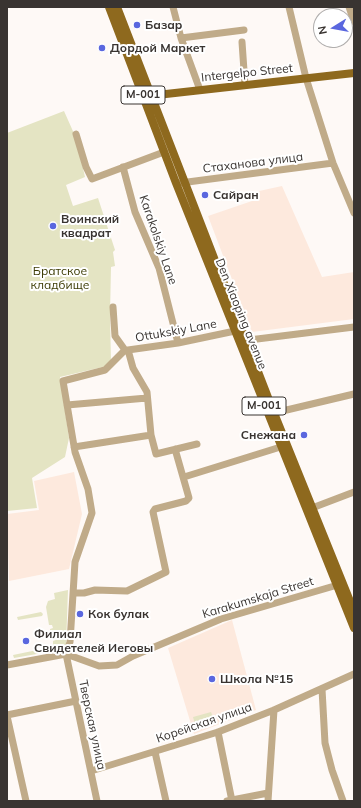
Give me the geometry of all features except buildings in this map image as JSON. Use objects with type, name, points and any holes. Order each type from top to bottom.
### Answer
[{"type":"main road","name":"Den Xiaoping avenue","points":[[109,7],[148,96],[164,152],[180,183],[284,446],[354,611]]},
{"type":"main road","name":"Den Xiaoping avenue","points":[[117,7],[148,96],[235,331],[243,341],[274,413],[284,446],[312,508],[342,584],[354,628]]},
{"type":"main road","name":"Intergelpo Street","points":[[148,96],[354,73]]},
{"type":"street","points":[[173,7],[181,38],[200,90]]},
{"type":"street","points":[[289,7],[306,78],[333,164],[354,214]]},
{"type":"street","points":[[349,7],[354,22]]},
{"type":"street","points":[[181,38],[244,30]]},
{"type":"street","points":[[242,42],[245,85]]},
{"type":"street","points":[[76,134],[86,167],[92,179],[164,152]]},
{"type":"street","name":"Стаханова улица","points":[[180,183],[333,164]]},
{"type":"street","name":"Karakolskiy Lane","points":[[123,167],[135,212],[159,268],[178,343]]},
{"type":"street","points":[[7,665],[66,654],[70,642],[75,562],[92,513],[88,489],[74,447],[63,381],[105,370],[126,350],[115,336],[114,308]]},
{"type":"street","points":[[243,341],[354,327]]},
{"type":"street","name":"Ottukskiy Lane","points":[[197,444],[156,454],[151,435],[147,398],[144,386],[133,368],[126,350],[178,343],[235,331]]},
{"type":"street","points":[[274,413],[354,394]]},
{"type":"street","points":[[67,404],[147,398]]},
{"type":"street","points":[[74,447],[151,435]]},
{"type":"street","points":[[184,477],[284,446]]},
{"type":"street","points":[[74,592],[84,593],[95,590],[127,591],[166,572],[153,512],[155,509],[186,501],[189,498],[175,449]]},
{"type":"street","points":[[312,508],[354,492]]},
{"type":"street","name":"Karakumskaja Street","points":[[66,654],[99,666],[117,665],[133,656],[221,619],[342,584]]},
{"type":"street","name":"Тверская улица","points":[[66,654],[97,801]]},
{"type":"street","name":"Корейская улица","points":[[91,771],[218,732],[274,710],[354,674]]},
{"type":"street","points":[[322,689],[325,743],[332,770],[343,801]]},
{"type":"street","points":[[26,801],[7,715],[76,701]]},
{"type":"street","points":[[218,732],[230,801],[268,797],[274,710]]},
{"type":"street","points":[[155,752],[166,801]]},
{"type":"shaded area","points":[[282,186],[322,277],[354,272],[354,319],[252,332],[208,216],[252,201],[250,193]]},
{"type":"shaded area","points":[[74,472],[82,514],[69,569],[9,581],[7,514],[39,510],[34,481]]},
{"type":"shaded area","name":"Школа №15","points":[[232,620],[256,710],[194,734],[168,648]]},
{"type":"green space","name":"Братское кладбище","points":[[64,111],[76,138],[85,177],[66,185],[73,206],[98,198],[115,250],[113,252],[115,266],[111,267],[111,362],[107,366],[60,377],[69,438],[65,457],[32,478],[37,508],[7,511],[7,133]]},
{"type":"green space","points":[[68,590],[66,646],[53,648],[53,641],[61,638],[60,633],[53,634],[50,632],[50,629],[53,628],[52,625],[49,625],[46,607],[48,601],[55,599],[54,593]]},
{"type":"green space","points":[[41,612],[43,614],[42,616],[18,620],[17,617]]},
{"type":"green space","points":[[47,648],[48,652],[14,658],[13,655]]},
{"type":"green space","points":[[211,712],[215,723],[196,728],[193,717]]},
{"type":"place","name":"Базар","points":[[137,25]]},
{"type":"place","name":"Дордой Маркет","points":[[102,48]]},
{"type":"place","name":"Сайран","points":[[205,195]]},
{"type":"place","name":"Воинский квадрат","points":[[53,226]]},
{"type":"place","name":"Снежана","points":[[304,435]]},
{"type":"place","name":"Кок булак","points":[[80,614]]},
{"type":"place","name":"Филиал Свидетелей Иеговы","points":[[26,641]]},
{"type":"place","name":"Школа №15","points":[[212,679]]}]
